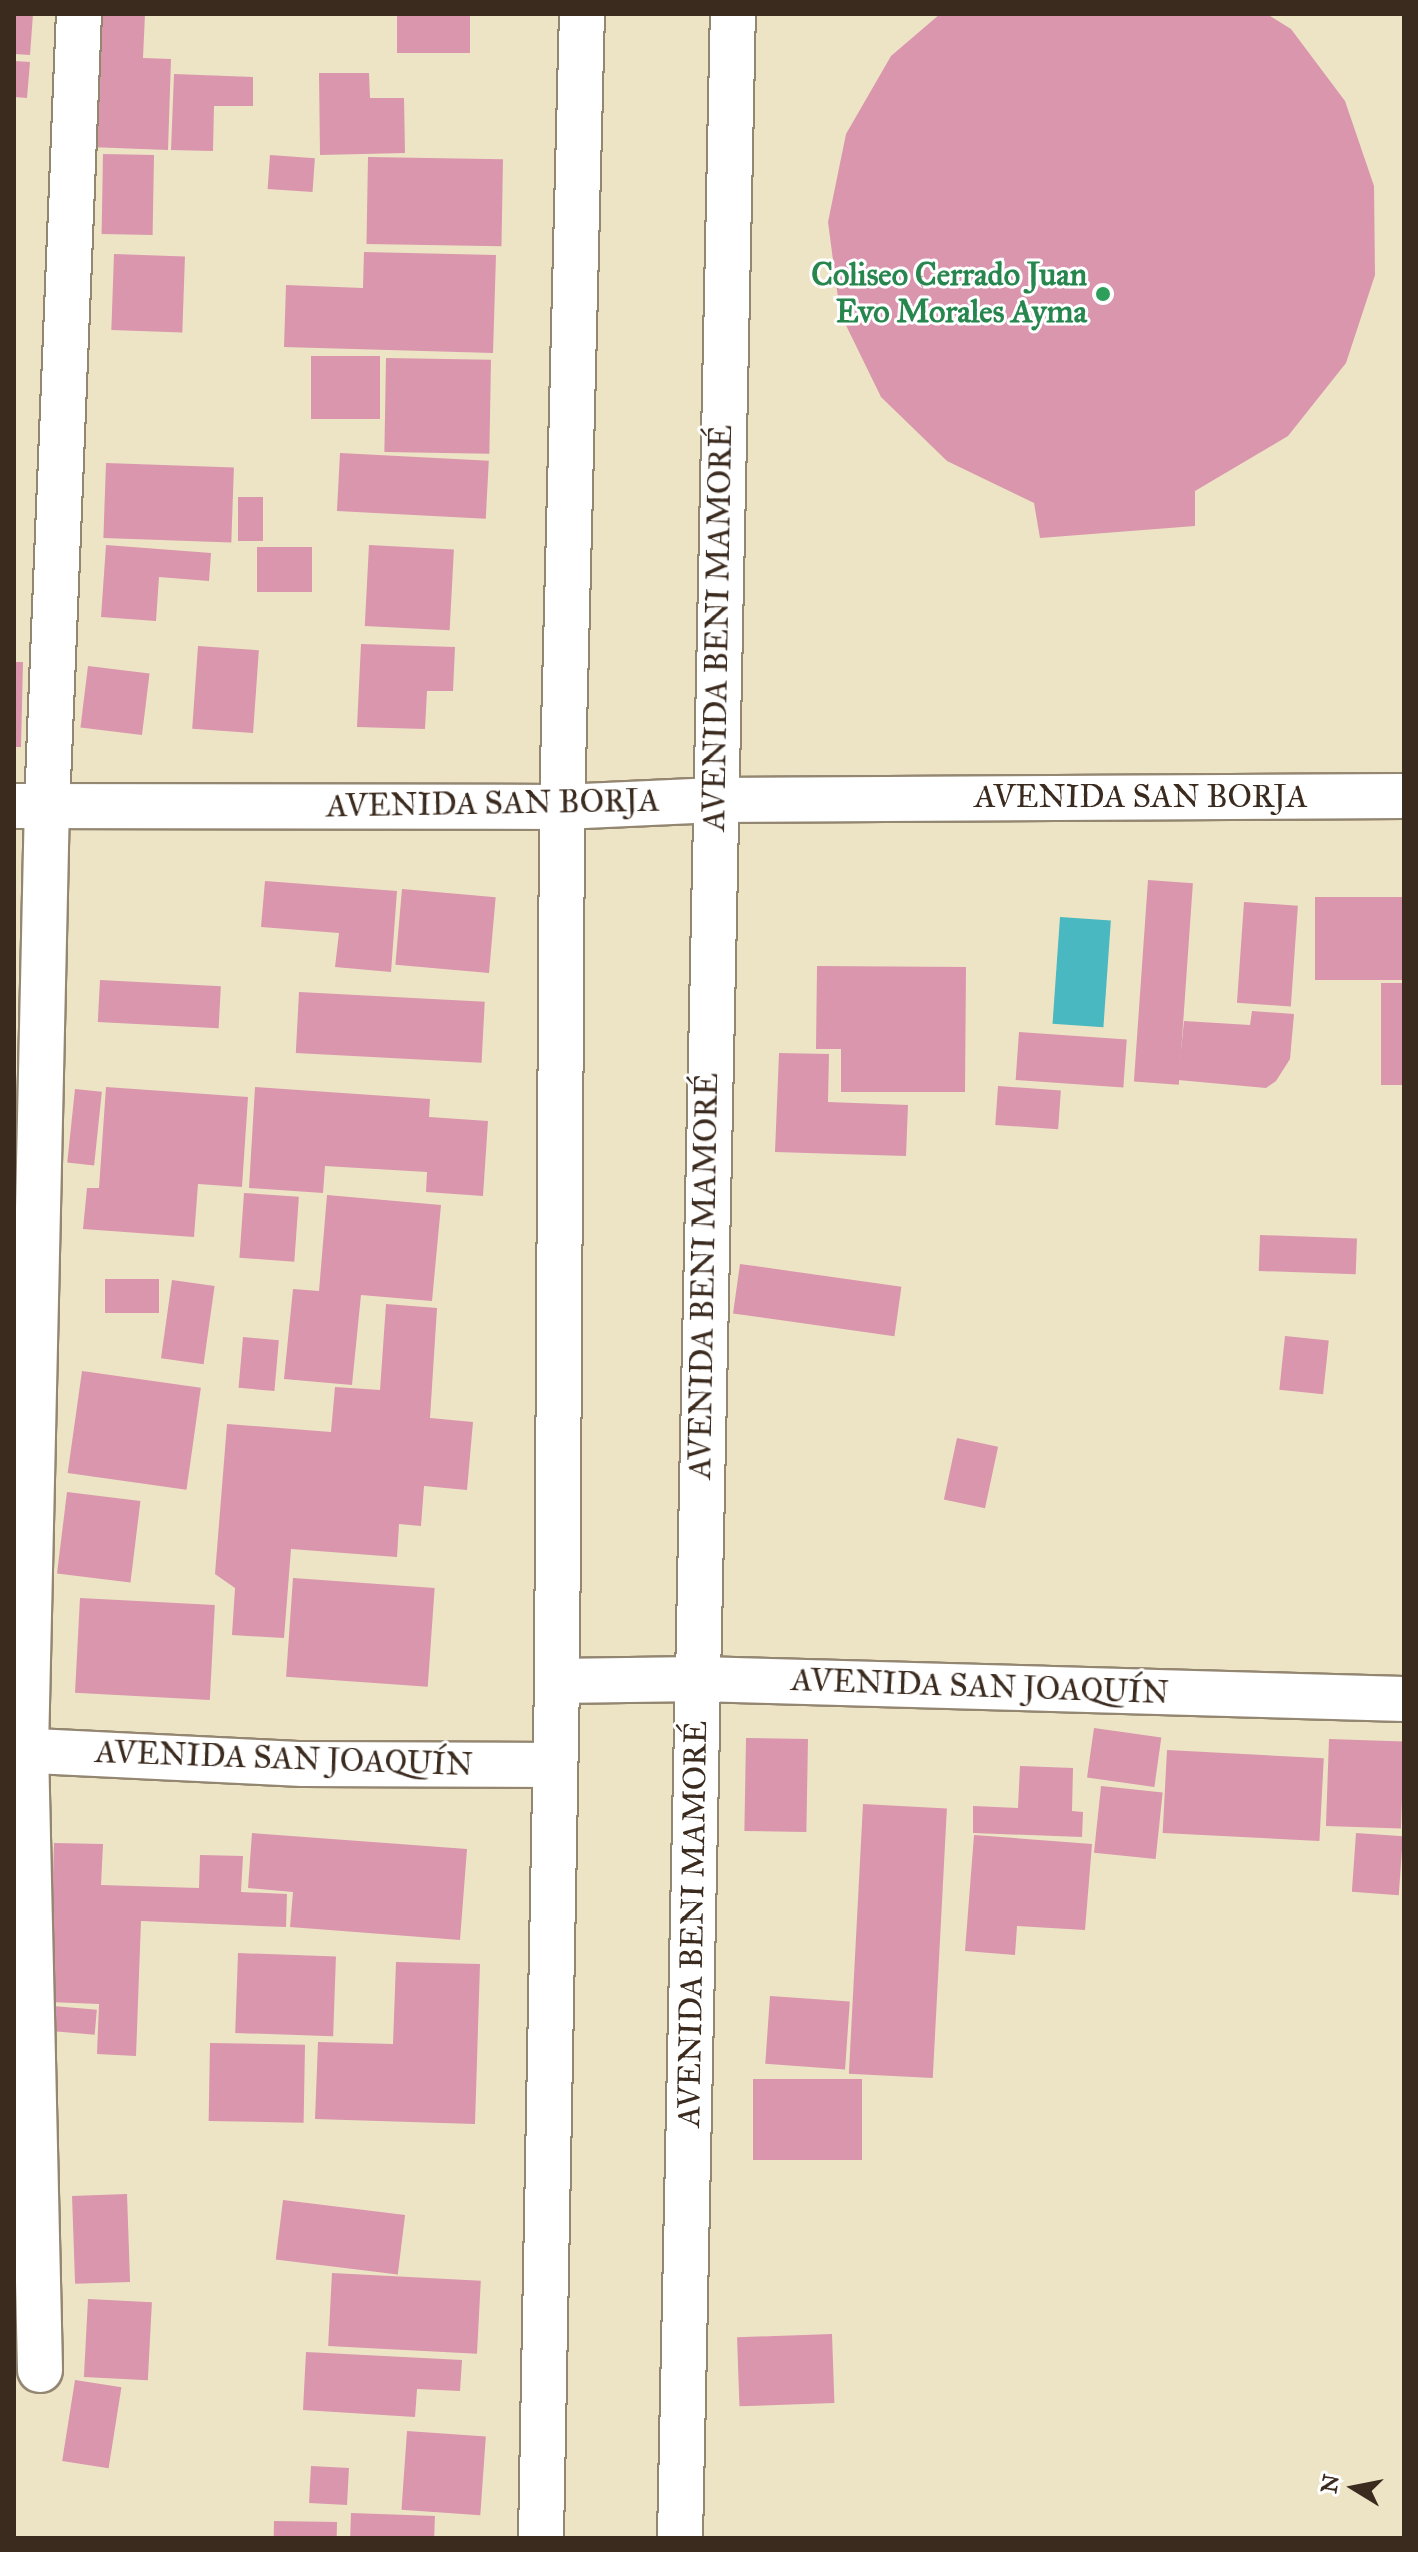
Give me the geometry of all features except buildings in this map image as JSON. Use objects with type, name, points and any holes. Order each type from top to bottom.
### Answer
[{"type":"street","points":[[40,2370],[20,1750],[30,806],[79,14]]},
{"type":"street","points":[[541,2538],[557,1681],[562,807],[582,14]]},
{"type":"street","name":"AVENIDA BENI MAMORÉ","points":[[680,2538],[733,14]]},
{"type":"street","name":"AVENIDA SAN BORJA","points":[[30,806],[562,807],[716,800],[1404,796]]},
{"type":"street","name":"AVENIDA SAN JOAQUÍN","points":[[557,1681],[699,1679],[1404,1699]]},
{"type":"street","name":"AVENIDA SAN JOAQUÍN","points":[[20,1750],[303,1764],[555,1765]]},
{"type":"water","points":[[1060,917],[1111,921],[1103,1027],[1053,1024]]},
{"type":"place","name":"Coliseo Cerrado Juan Evo Morales Ayma","points":[[1103,294]]}]
